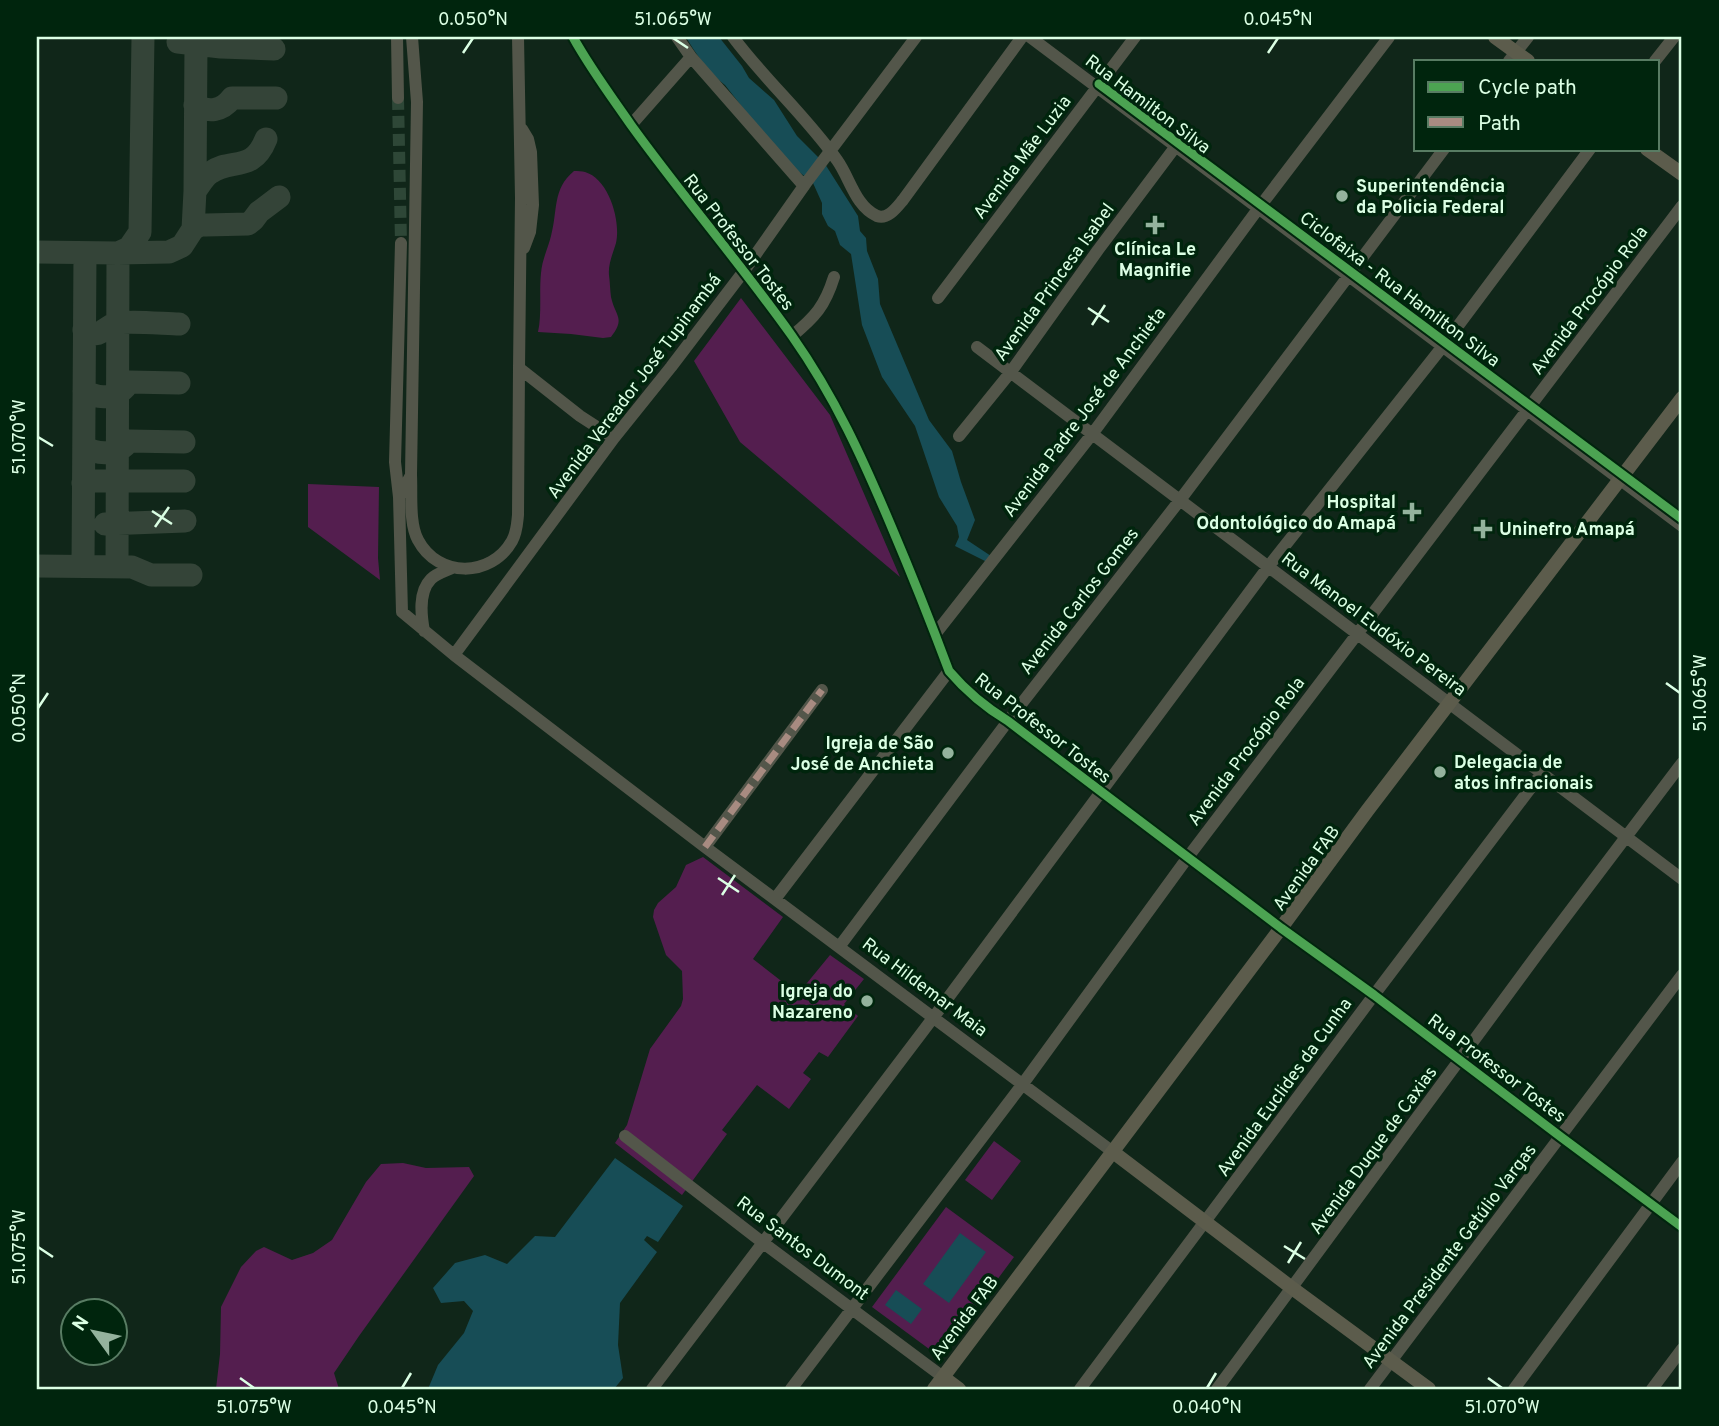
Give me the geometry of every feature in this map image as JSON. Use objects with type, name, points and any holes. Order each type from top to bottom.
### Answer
[{"type":"main road","points":[[1495,37],[1518,58]]},
{"type":"main road","points":[[1648,150],[1682,174]]},
{"type":"main road","name":"Avenida FAB","points":[[939,1383],[1449,702],[1682,398]]},
{"type":"main road","name":"Rua Hildemar Maia","points":[[1113,1152],[1429,1389]]},
{"type":"main road","name":"Rua Santos Dumont","points":[[939,1383],[959,1389]]},
{"type":"street","points":[[397,37],[398,98]]},
{"type":"street","points":[[412,37],[417,103],[411,475],[414,531],[431,558],[452,568],[465,569],[481,567],[503,553],[516,531],[518,515],[521,258],[518,37]]},
{"type":"street","name":"Rua Professor Tostes","points":[[573,37],[600,81],[673,183],[792,336],[839,410],[855,441],[936,633],[949,671],[977,700],[1682,1227]]},
{"type":"street","points":[[677,37],[691,57],[805,185]]},
{"type":"street","points":[[733,37],[827,155],[837,160],[859,200],[878,217],[891,213],[908,192],[1022,37]]},
{"type":"street","name":"Avenida Vereador José Tupinambá","points":[[454,654],[614,438],[744,271],[916,37]]},
{"type":"street","name":"Rua Hamilton Silva","points":[[1030,37],[1682,526]]},
{"type":"street","name":"Avenida Mãe Luzia","points":[[938,298],[1135,37]]},
{"type":"street","name":"Avenida Padre José de Anchieta","points":[[936,633],[1093,433],[1389,37]]},
{"type":"street","points":[[1518,58],[1528,37]]},
{"type":"street","points":[[1656,60],[1674,37]]},
{"type":"street","points":[[631,125],[691,57]]},
{"type":"street","name":"Avenida Princesa Isabel","points":[[959,436],[1010,373],[1176,146]]},
{"type":"street","name":"Avenida Carlos Gomes","points":[[839,947],[1007,721],[1180,500],[1443,150]]},
{"type":"street","points":[[652,1389],[933,1018],[1268,567],[1443,346],[1589,150]]},
{"type":"street","name":"Avenida Procópio Rola","points":[[792,1389],[1022,1085],[1188,857],[1682,206]]},
{"type":"street","points":[[399,497],[396,462],[401,243]]},
{"type":"street","points":[[792,336],[819,312],[834,277]]},
{"type":"street","name":"Rua Manoel Eudóxio Pereira","points":[[977,347],[1682,879]]},
{"type":"street","points":[[519,368],[580,416],[614,438]]},
{"type":"street","points":[[399,497],[411,475]]},
{"type":"street","name":"Rua Hildemar Maia","points":[[399,497],[402,612],[705,847],[1113,1152]]},
{"type":"street","points":[[424,631],[421,603],[425,590],[431,580],[452,568]]},
{"type":"street","points":[[775,899],[949,671]]},
{"type":"street","points":[[705,847],[822,690]]},
{"type":"street","name":"Avenida Duque de Caxias","points":[[1217,1389],[1682,763]]},
{"type":"street","name":"Avenida Euclides da Cunha","points":[[1080,1389],[1542,773]]},
{"type":"street","name":"Avenida Presidente Getúlio Vargas","points":[[1370,1389],[1682,975]]},
{"type":"street","name":"Rua Santos Dumont","points":[[625,1136],[852,1309],[939,1383]]},
{"type":"street","points":[[1514,1389],[1682,1162]]},
{"type":"street","points":[[1652,1389],[1682,1349]]},
{"type":"shaded area","points":[[574,171],[585,172],[601,183],[615,213],[617,234],[609,275],[611,297],[619,321],[611,337],[538,332],[543,263],[559,193]]},
{"type":"shaded area","points":[[741,298],[830,415],[900,577],[740,442],[694,361]]},
{"type":"shaded area","points":[[308,484],[379,487],[380,580],[308,527]]},
{"type":"shaded area","points":[[703,857],[783,917],[753,959],[798,994],[830,955],[864,979],[844,1004],[858,1016],[828,1057],[819,1052],[803,1073],[811,1079],[789,1109],[757,1085],[722,1130],[727,1134],[682,1195],[615,1143],[627,1125],[650,1049],[681,1006],[683,999],[682,971],[666,955],[653,917],[654,910],[676,887],[686,865]]},
{"type":"shaded area","points":[[994,1141],[1021,1161],[992,1200],[965,1180]]},
{"type":"shaded area","points":[[403,1163],[426,1168],[469,1167],[474,1176],[334,1373],[339,1389],[216,1389],[221,1307],[241,1267],[256,1251],[264,1247],[292,1260],[313,1253],[332,1240],[366,1182],[381,1164]]},
{"type":"shaded area","points":[[946,1207],[1014,1257],[940,1357],[872,1307]]},
{"type":"water","points":[[686,37],[719,37],[749,78],[774,100],[797,136],[825,164],[858,216],[860,231],[866,238],[867,251],[878,279],[880,304],[929,420],[952,451],[975,520],[967,540],[991,556],[987,562],[955,546],[959,537],[957,526],[939,497],[915,426],[882,377],[862,325],[851,254],[840,245],[835,231],[828,226],[813,183],[783,159],[725,85],[703,63]]},
{"type":"water","points":[[615,1158],[683,1206],[658,1242],[647,1236],[644,1240],[657,1252],[620,1303],[618,1345],[623,1378],[614,1389],[428,1389],[438,1365],[464,1333],[473,1311],[464,1301],[441,1303],[433,1288],[455,1263],[485,1255],[507,1264],[535,1236],[555,1237]]},
{"type":"water","points":[[960,1233],[986,1252],[949,1303],[923,1284]]},
{"type":"water","points":[[896,1290],[922,1309],[911,1324],[885,1305]]},
{"type":"taxiway","points":[[37,252],[118,253],[129,248],[140,232],[143,37]]},
{"type":"taxiway","points":[[118,253],[169,252],[182,246],[193,229],[196,43],[213,38],[222,40],[229,47]]},
{"type":"taxiway","points":[[178,42],[274,49]]},
{"type":"taxiway","points":[[195,105],[215,109],[224,106],[232,98],[276,98]]},
{"type":"taxiway","points":[[195,191],[205,177],[218,168],[254,157],[266,139]]},
{"type":"taxiway","points":[[193,229],[200,225],[248,224],[279,197]]},
{"type":"taxiway","points":[[83,566],[85,253]]},
{"type":"taxiway","points":[[117,566],[118,253]]},
{"type":"taxiway","points":[[84,330],[97,334],[115,324],[127,322],[179,324]]},
{"type":"taxiway","points":[[84,391],[103,397],[115,395],[129,382],[179,383]]},
{"type":"taxiway","points":[[84,447],[95,452],[108,453],[114,452],[129,441],[184,442]]},
{"type":"taxiway","points":[[83,483],[184,481]]},
{"type":"taxiway","points":[[105,524],[185,521]]},
{"type":"taxiway","points":[[37,566],[132,567],[151,575],[191,575]]},
{"type":"tunnel","points":[[398,98],[401,243]]},
{"type":"marked path","points":[[705,847],[822,690]]},
{"type":"cycle path","points":[[573,37],[631,125],[773,309],[822,382],[870,477],[949,671],[955,678],[984,704],[1682,1227]]},
{"type":"cycle path","name":"Ciclofaixa - Rua Hamilton Silva","points":[[1099,84],[1682,519]]},
{"type":"place","name":"Superintendência da Policia Federal","points":[[1342,196]]},
{"type":"place","name":"Clínica Le Magnifie","points":[[1155,225]]},
{"type":"place","name":"Hospital Odontológico do Amapá","points":[[1412,512]]},
{"type":"place","name":"Uninefro Amapá","points":[[1483,529]]},
{"type":"place","name":"Igreja de São José de Anchieta","points":[[948,753]]},
{"type":"place","name":"Delegacia de atos infracionais","points":[[1440,772]]},
{"type":"place","name":"Igreja do Nazareno","points":[[867,1001]]}]
